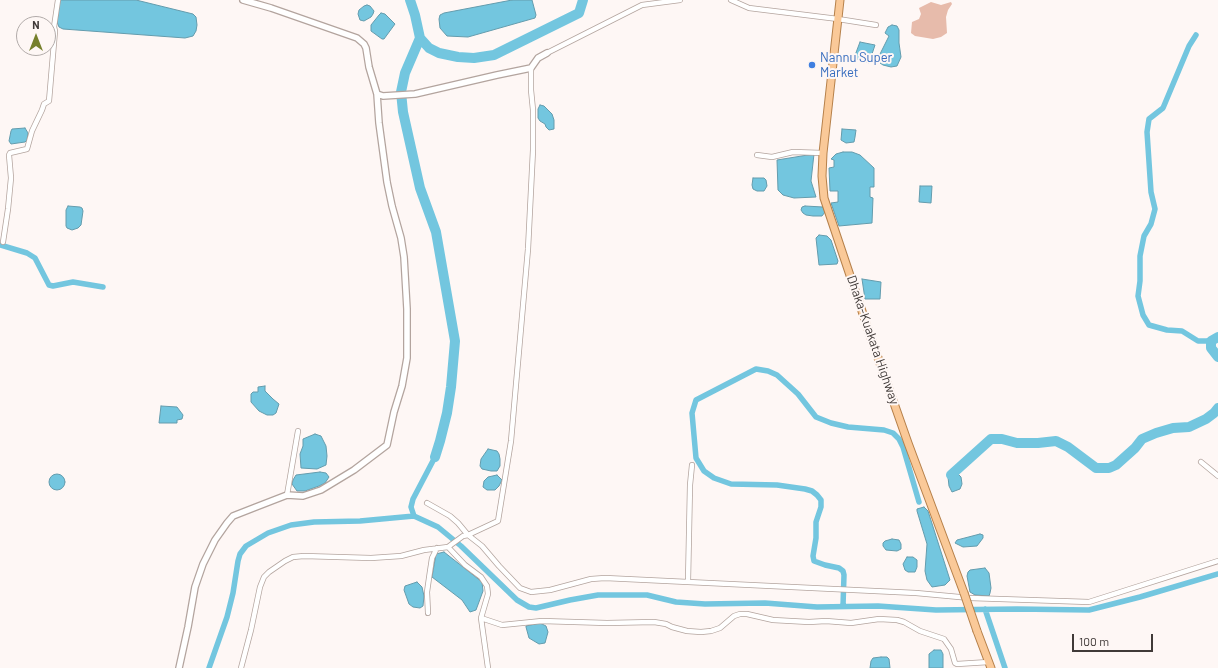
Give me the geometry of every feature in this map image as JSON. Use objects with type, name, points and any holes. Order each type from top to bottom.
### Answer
[{"type":"main road","name":"Dhaka-Kuakata Highway","points":[[840,0],[823,153],[822,181],[826,203],[908,443],[990,665]]},
{"type":"street","points":[[3,242],[11,178],[9,155],[10,153],[27,149],[32,131],[44,104],[48,101],[55,31],[54,27],[58,0]]},
{"type":"street","points":[[179,668],[195,588],[203,564],[215,540],[227,523],[234,516],[287,496],[303,496],[321,490],[354,470],[387,445],[394,412],[402,386],[407,358],[408,309],[404,257],[401,238],[387,182],[379,123],[377,94],[369,67],[366,48],[357,38],[271,8],[243,0]]},
{"type":"street","points":[[377,94],[383,96],[415,94],[530,68],[538,58],[642,5],[680,0]]},
{"type":"street","points":[[730,0],[749,8],[876,25]]},
{"type":"street","points":[[241,668],[253,623],[260,587],[264,578],[269,572],[285,561],[293,557],[304,556],[371,558],[401,556],[424,550],[448,547],[466,536],[498,521],[511,441],[528,249],[532,183],[533,118],[530,68]]},
{"type":"street","points":[[757,155],[772,157],[793,152],[823,153]]},
{"type":"street","points":[[287,496],[298,431]]},
{"type":"street","points":[[1201,462],[1218,476]]},
{"type":"street","points":[[688,582],[692,465]]},
{"type":"street","points":[[427,503],[450,516],[466,536],[482,546],[520,588],[531,592],[550,590],[591,579],[605,578],[916,593],[970,598],[1089,602],[1218,561]]},
{"type":"street","points":[[448,547],[465,565],[481,577],[487,586],[488,594],[481,618],[488,668]]},
{"type":"street","points":[[428,613],[427,592],[432,558],[436,548]]},
{"type":"street","points":[[481,618],[502,625],[542,621],[607,623],[654,622],[666,624],[687,631],[701,632],[711,631],[726,623],[734,616],[740,614],[747,614],[773,620],[809,622],[826,621],[851,623],[879,619],[897,620],[904,622],[920,631],[944,639],[951,649],[955,662],[958,664],[990,665]]},
{"type":"shaded area","points":[[931,2],[941,5],[951,2],[952,4],[946,17],[947,33],[941,37],[933,39],[915,36],[911,33],[912,22],[919,19],[921,14],[919,8]]},
{"type":"water","points":[[60,0],[136,0],[193,14],[196,17],[196,31],[193,36],[185,38],[63,29],[59,27],[57,22]]},
{"type":"water","points":[[512,0],[532,0],[536,15],[535,18],[468,37],[447,36],[440,28],[440,15],[444,13]]},
{"type":"water","points":[[367,5],[374,11],[373,14],[364,21],[360,20],[358,14],[359,10]]},
{"type":"water","points":[[381,13],[385,14],[395,24],[384,39],[371,31],[371,25]]},
{"type":"water","points":[[892,25],[897,26],[899,30],[901,57],[897,66],[891,67],[880,63],[878,58],[889,36],[885,33],[888,27]]},
{"type":"water","points":[[860,42],[875,45],[869,63],[854,58]]},
{"type":"water","points":[[540,105],[544,106],[552,114],[554,129],[549,130],[538,118],[538,109]]},
{"type":"water","points":[[25,128],[28,133],[27,140],[25,142],[11,144],[9,141],[12,129]]},
{"type":"water","points":[[842,129],[856,130],[854,142],[846,143],[841,140]]},
{"type":"water","points":[[852,152],[860,155],[874,168],[874,187],[870,187],[870,197],[873,198],[872,223],[839,226],[831,203],[838,202],[838,191],[830,191],[829,168],[834,167],[834,160],[831,159],[836,154]]},
{"type":"water","points":[[814,154],[811,181],[816,197],[794,198],[783,195],[778,190],[777,160]]},
{"type":"water","points":[[753,178],[764,178],[766,180],[767,186],[764,191],[757,191],[753,189]]},
{"type":"water","points":[[920,186],[932,186],[931,203],[919,202]]},
{"type":"water","points":[[68,206],[80,207],[83,211],[81,225],[72,230],[66,226],[66,210]]},
{"type":"water","points":[[802,207],[823,207],[825,212],[822,216],[806,215],[801,210]]},
{"type":"water","points":[[819,235],[827,236],[831,240],[838,261],[837,264],[819,265],[816,238]]},
{"type":"water","points":[[862,279],[881,282],[880,299],[865,299]]},
{"type":"water","points":[[265,386],[265,391],[279,404],[276,413],[273,415],[267,415],[259,411],[251,402],[251,394],[253,392],[258,392],[258,387]]},
{"type":"water","points":[[161,406],[177,407],[183,415],[182,419],[177,420],[177,423],[159,423]]},
{"type":"water","points":[[315,434],[321,436],[326,446],[326,465],[317,469],[301,468],[300,454],[303,446],[303,439]]},
{"type":"water","points":[[488,449],[497,451],[499,454],[500,466],[497,471],[482,469],[480,466],[481,459]]},
{"type":"water","points":[[320,472],[326,473],[329,477],[325,483],[319,486],[305,491],[297,491],[292,484],[296,475]]},
{"type":"water","points":[[57,474],[64,479],[65,482],[60,489],[57,490],[50,485],[49,482],[54,475]]},
{"type":"water","points":[[958,474],[961,477],[962,484],[960,489],[952,492],[949,486],[948,477]]},
{"type":"water","points":[[497,475],[502,480],[495,490],[487,490],[483,487],[484,481],[488,477]]},
{"type":"water","points":[[924,507],[928,511],[950,580],[945,585],[932,587],[927,580],[925,571],[927,544],[917,511],[917,509]]},
{"type":"water","points":[[980,534],[983,535],[983,538],[977,546],[963,547],[955,543],[957,540]]},
{"type":"water","points":[[892,539],[899,540],[901,549],[897,551],[886,550],[883,543]]},
{"type":"water","points":[[444,552],[482,582],[483,591],[476,610],[470,612],[462,600],[432,577],[436,554]]},
{"type":"water","points":[[907,557],[913,557],[917,560],[915,572],[908,572],[905,570],[903,564]]},
{"type":"water","points":[[985,568],[989,573],[991,588],[989,596],[975,595],[970,592],[967,576],[968,572],[970,570]]},
{"type":"water","points":[[417,582],[422,587],[424,596],[423,606],[420,608],[413,607],[409,604],[404,590],[405,586]]},
{"type":"water","points":[[540,623],[546,626],[548,632],[545,643],[539,644],[529,638],[526,626]]},
{"type":"water","points":[[934,650],[941,650],[943,654],[943,668],[929,668],[929,654]]},
{"type":"water","points":[[887,657],[889,659],[890,668],[870,668],[873,658]]},
{"type":"waterway","points":[[410,0],[420,38],[405,73],[401,92],[403,112],[420,188],[436,232],[455,341],[447,413],[435,457]]},
{"type":"waterway","points":[[420,38],[429,48],[439,53],[458,57],[474,58],[494,55],[579,13],[583,0]]},
{"type":"waterway","points":[[1196,35],[1189,46],[1163,108],[1149,119],[1147,132],[1151,192],[1155,209],[1151,224],[1144,236],[1140,256],[1140,281],[1138,296],[1143,315],[1149,325],[1167,330],[1182,331],[1198,341],[1211,341]]},
{"type":"waterway","points":[[0,245],[27,253],[35,258],[49,285],[53,286],[73,282],[103,287]]},
{"type":"waterway","points":[[1218,337],[1211,341],[1211,348],[1218,357]]},
{"type":"waterway","points":[[843,606],[843,571],[839,568],[814,561],[813,556],[816,538],[816,522],[821,507],[821,500],[812,491],[805,489],[777,485],[731,484],[714,478],[704,471],[696,458],[692,413],[696,400],[756,369],[768,371],[777,375],[798,394],[816,417],[831,423],[848,427],[884,430],[893,433],[899,439],[903,447],[919,502]]},
{"type":"waterway","points":[[951,475],[991,439],[1002,439],[1017,443],[1056,441],[1068,447],[1096,468],[1109,468],[1116,465],[1135,448],[1142,439],[1173,428],[1189,427],[1206,419],[1218,408]]},
{"type":"waterway","points":[[435,457],[413,499],[411,507],[414,516],[438,527],[461,546],[517,600],[529,607],[536,608],[598,595],[647,595],[676,602],[705,604],[765,603],[817,607],[878,606],[936,610],[1089,610],[1218,574]]},
{"type":"waterway","points":[[209,668],[227,617],[240,554],[246,546],[268,533],[291,525],[314,522],[360,521],[414,516]]},
{"type":"waterway","points":[[985,609],[1005,668]]},
{"type":"place","name":"Nannu Super Market","points":[[812,65]]}]
